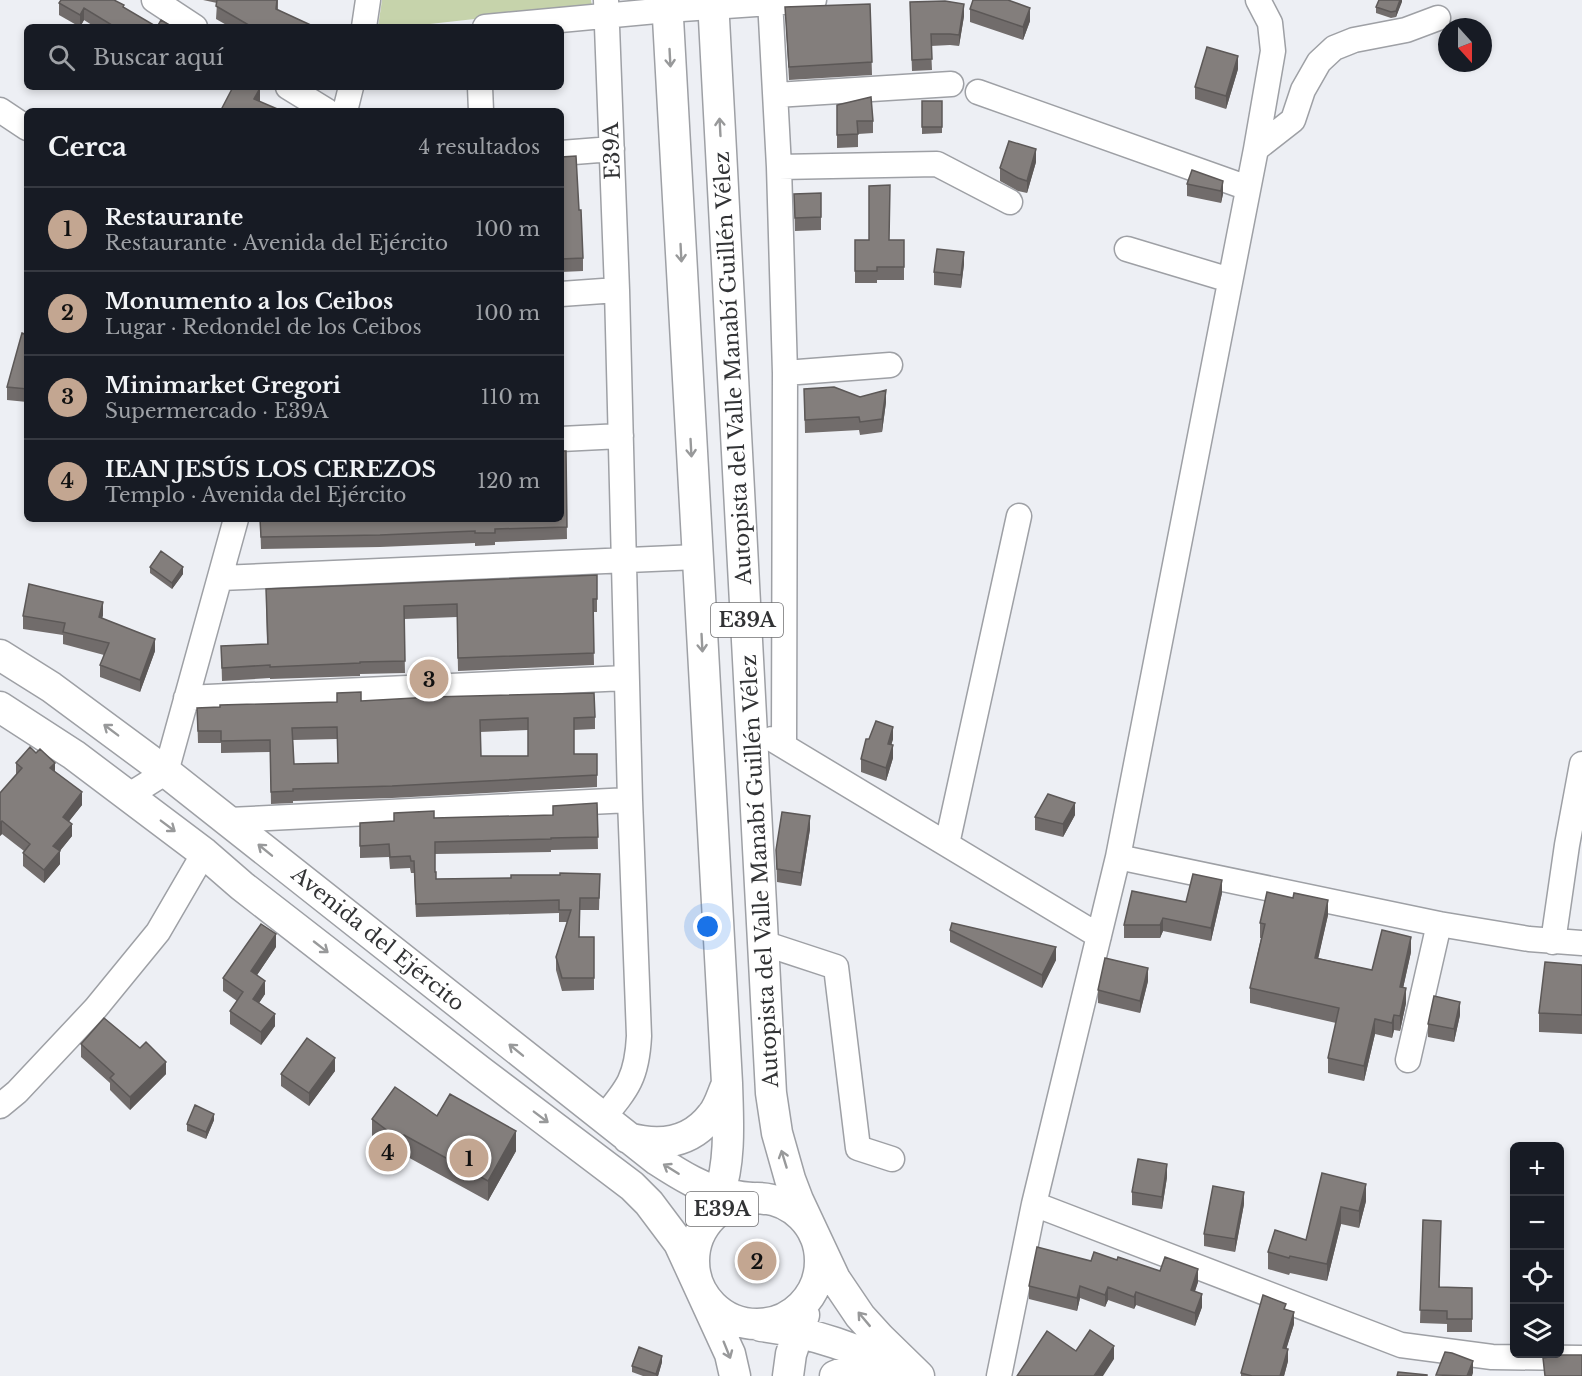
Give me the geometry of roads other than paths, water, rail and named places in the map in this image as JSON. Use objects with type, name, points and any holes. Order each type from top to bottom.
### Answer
[{"type":"main road","name":"Autopista del Valle Manabí Guillén Vélez","points":[[713,4],[771,1093],[777,1133],[785,1163],[813,1233]]},
{"type":"main road","name":"Autopista del Valle Manabí Guillén Vélez","points":[[667,5],[727,1083],[726,1166],[720,1193],[700,1233]]},
{"type":"main road","name":"Avenida del Ejército","points":[[0,655],[51,687],[229,820],[657,1160],[720,1193],[765,1199]]},
{"type":"main road","points":[[26,724],[51,687]]},
{"type":"main road","name":"Avenida del Ejército","points":[[0,707],[74,755],[480,1071],[632,1186],[649,1203],[674,1236],[698,1286]]},
{"type":"main road","points":[[627,1137],[658,1143],[673,1141],[689,1135],[713,1114],[727,1083]]},
{"type":"main road","name":"E39A","points":[[735,1376],[730,1354],[698,1286],[693,1269],[694,1250],[700,1233],[709,1220],[734,1202],[749,1199],[765,1199],[784,1204],[801,1216],[813,1233],[819,1248],[820,1265],[817,1282],[797,1332],[788,1376]]},
{"type":"main road","points":[[813,1233],[835,1279],[854,1307],[880,1338],[919,1376]]},
{"type":"main road","name":"E39A","points":[[698,1286],[707,1301],[720,1313],[735,1321],[752,1325],[772,1322],[792,1314],[811,1294],[817,1282]]},
{"type":"main road","points":[[752,1325],[797,1332],[855,1350],[907,1376]]},
{"type":"main road","points":[[835,1376],[858,1370],[878,1369],[892,1376]]},
{"type":"street","points":[[154,0],[190,24]]},
{"type":"street","points":[[364,24],[368,0]]},
{"type":"street","points":[[504,24],[606,8],[813,0]]},
{"type":"street","points":[[999,1376],[1034,1204],[1118,857],[1256,149],[1273,51],[1268,18],[1258,0]]},
{"type":"street","points":[[771,2],[785,373],[784,746]]},
{"type":"street","name":"E39A","points":[[603,1118],[631,1082],[638,1058],[639,1036],[626,678],[617,290],[606,8]]},
{"type":"street","points":[[1256,149],[1293,120],[1303,90],[1319,62],[1334,48],[1354,40],[1406,30],[1438,18]]},
{"type":"street","points":[[776,95],[951,84]]},
{"type":"street","points":[[293,90],[322,108]]},
{"type":"street","points":[[346,108],[350,90]]},
{"type":"street","points":[[480,90],[481,108]]},
{"type":"street","points":[[978,92],[1248,188]]},
{"type":"street","points":[[0,110],[24,126]]},
{"type":"street","points":[[564,153],[612,149]]},
{"type":"street","points":[[779,167],[937,164],[1010,202]]},
{"type":"street","points":[[1127,249],[1230,280]]},
{"type":"street","points":[[564,294],[617,290]]},
{"type":"street","points":[[785,373],[890,365]]},
{"type":"street","points":[[564,439],[621,436]]},
{"type":"street","points":[[947,844],[1019,516]]},
{"type":"street","points":[[128,796],[166,772],[235,522]]},
{"type":"street","points":[[221,578],[697,557]]},
{"type":"street","points":[[186,698],[626,678]]},
{"type":"street","points":[[752,726],[1099,936]]},
{"type":"street","points":[[1553,942],[1582,764]]},
{"type":"street","points":[[229,820],[630,800]]},
{"type":"street","points":[[0,1106],[17,1092],[95,1009],[137,958],[158,932],[204,854]]},
{"type":"street","points":[[1118,857],[1439,924],[1529,939],[1582,943]]},
{"type":"street","points":[[1408,1060],[1439,924]]},
{"type":"street","points":[[763,943],[836,967],[858,1148],[892,1159]]},
{"type":"street","points":[[1034,1204],[1401,1345],[1491,1367],[1582,1358]]},
{"type":"place","name":"Minimarket Gregori","points":[[429,679]]},
{"type":"place","name":"IEAN JESÚS LOS CEREZOS","points":[[388,1152]]},
{"type":"place","name":"Restaurante","points":[[469,1158]]},
{"type":"place","name":"Monumento a los Ceibos","points":[[757,1261]]}]
